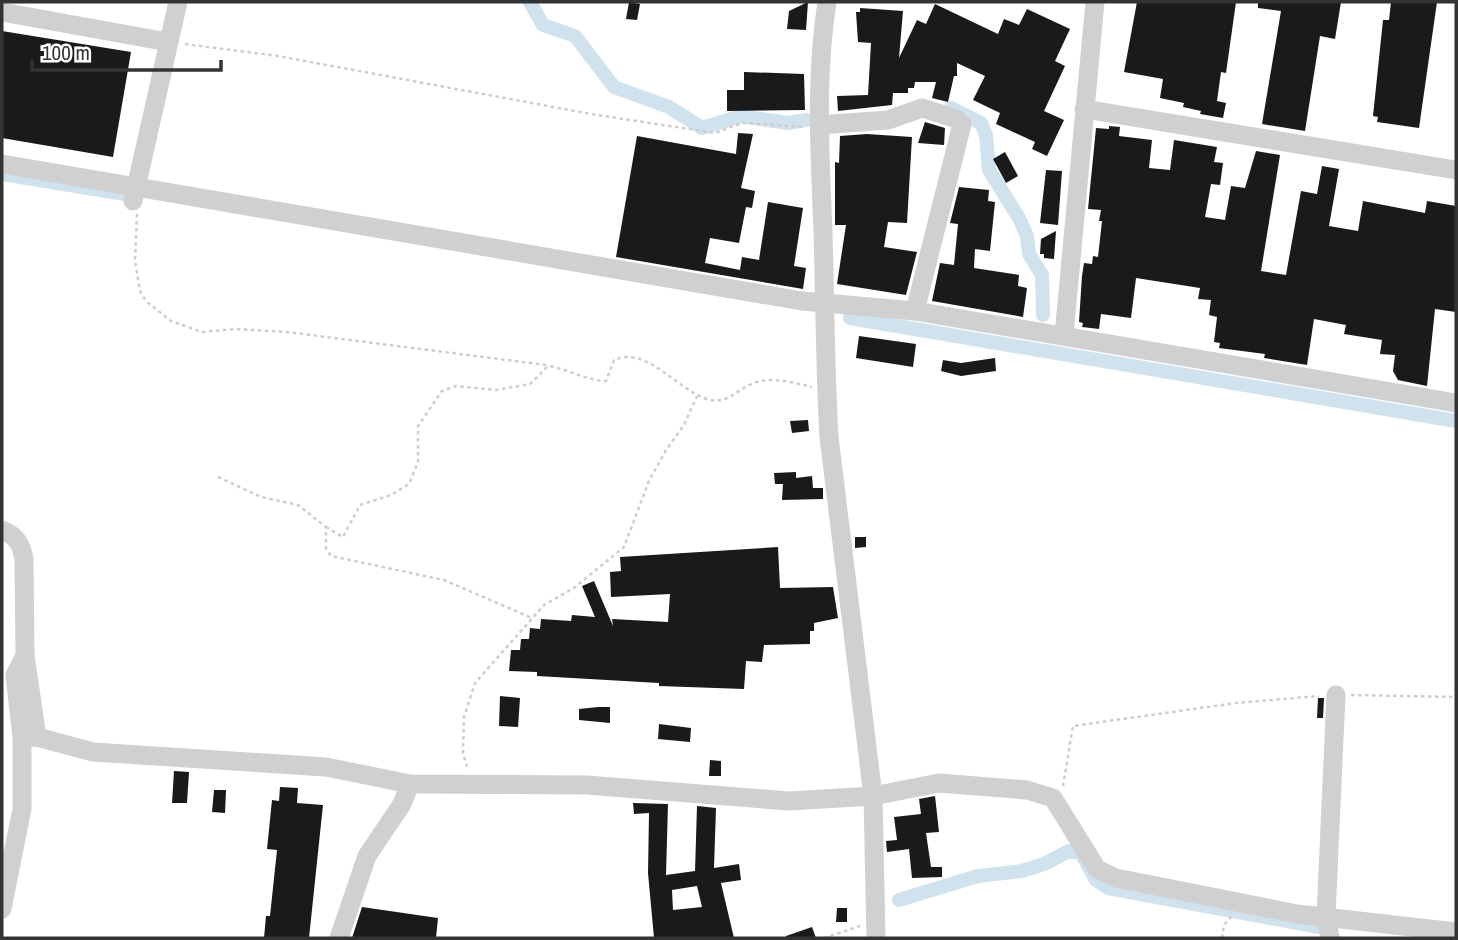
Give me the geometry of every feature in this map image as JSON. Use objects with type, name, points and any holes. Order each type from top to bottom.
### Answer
[{"type":"street","points":[[134,193],[178,2]]},
{"type":"street","points":[[827,2],[822,30],[819,125],[826,390],[829,437],[873,796],[876,929]]},
{"type":"street","points":[[1064,335],[1095,2]]},
{"type":"street","points":[[2,12],[168,42]]},
{"type":"street","points":[[819,125],[888,120],[922,108],[959,122],[915,311]]},
{"type":"street","points":[[1084,108],[1456,170]]},
{"type":"street","points":[[2,164],[134,193],[802,301],[915,311],[1456,402]]},
{"type":"street","points":[[2,530],[14,535],[24,559],[30,738],[22,809],[2,909]]},
{"type":"street","points":[[26,656],[8,676],[30,738]]},
{"type":"street","points":[[1330,938],[1326,916],[1336,695]]},
{"type":"street","points":[[30,738],[93,752],[326,767],[410,784],[587,785],[789,801],[873,796],[939,783],[1027,790],[1053,798],[1097,869],[1106,874],[1297,914],[1456,932]]},
{"type":"street","points":[[339,938],[367,856],[402,804],[410,784]]},
{"type":"path","points":[[168,42],[278,56],[565,110],[715,133],[742,123],[790,128],[819,125]]},
{"type":"path","points":[[134,193],[137,216],[135,261],[140,291],[146,301],[172,321],[202,332],[235,329],[287,332],[563,368],[586,380],[606,381],[614,360],[625,356],[639,358],[697,396],[714,401],[736,395],[753,383],[780,380],[826,390]]},
{"type":"path","points":[[218,477],[261,497],[298,505],[343,537],[360,505],[391,495],[408,484],[418,462],[418,426],[442,391],[456,386],[496,390],[530,384],[548,366]]},
{"type":"path","points":[[472,786],[463,753],[467,705],[475,683],[544,605],[574,587],[624,547],[649,481],[684,425],[697,396]]},
{"type":"path","points":[[326,527],[326,548],[331,556],[444,580],[532,618]]},
{"type":"path","points":[[1053,798],[1063,790],[1073,726],[1236,703],[1336,695],[1456,697]]},
{"type":"path","points":[[1222,938],[1224,925],[1243,904]]},
{"type":"path","points":[[824,938],[876,929]]},
{"type":"building","points":[[629,2],[640,4],[637,20],[626,19]]},
{"type":"building","points":[[808,2],[806,30],[787,29],[789,11]]},
{"type":"building","points":[[1137,2],[1236,2],[1226,73],[1221,72],[1217,101],[1226,103],[1223,118],[1200,114],[1201,111],[1183,107],[1184,103],[1160,98],[1163,79],[1124,72]]},
{"type":"building","points":[[1258,2],[1341,2],[1335,39],[1320,36],[1305,131],[1262,124],[1281,11],[1258,8]]},
{"type":"building","points":[[1391,2],[1437,2],[1419,128],[1377,122],[1378,117],[1373,116],[1383,20],[1389,20]]},
{"type":"building","points":[[935,4],[998,34],[1004,19],[1019,25],[1027,9],[1070,29],[1055,61],[1065,66],[1044,111],[1064,120],[1047,156],[1032,149],[1035,142],[996,124],[1000,113],[973,100],[985,76],[957,63],[957,76],[954,76],[948,102],[932,98],[936,82],[915,82],[914,88],[908,88],[908,93],[893,93],[892,105],[838,111],[837,96],[868,95],[871,43],[858,42],[856,12],[860,12],[860,8],[903,11],[899,58],[917,20],[926,24]]},
{"type":"building","points":[[2,31],[131,52],[113,157],[2,138]]},
{"type":"building","points":[[744,72],[804,74],[805,110],[727,111],[727,90],[744,90]]},
{"type":"building","points":[[925,122],[945,128],[944,145],[918,143]]},
{"type":"building","points":[[1109,126],[1120,127],[1119,136],[1152,140],[1149,168],[1170,170],[1174,140],[1217,147],[1214,162],[1223,163],[1220,185],[1211,184],[1205,217],[1225,220],[1231,186],[1245,188],[1256,151],[1280,155],[1261,271],[1286,275],[1301,191],[1317,194],[1322,166],[1339,169],[1329,226],[1358,231],[1363,201],[1425,213],[1427,201],[1456,206],[1456,312],[1435,309],[1427,386],[1398,380],[1393,371],[1395,355],[1380,354],[1382,340],[1344,334],[1346,325],[1314,319],[1307,365],[1264,358],[1265,354],[1219,348],[1220,343],[1214,342],[1217,317],[1209,315],[1211,300],[1198,299],[1200,288],[1136,278],[1131,318],[1101,314],[1099,329],[1082,327],[1083,323],[1079,322],[1084,263],[1092,264],[1093,256],[1098,257],[1102,221],[1099,221],[1101,210],[1088,209],[1096,128],[1109,129]]},
{"type":"building","points":[[738,133],[753,134],[741,188],[755,191],[752,208],[746,207],[739,243],[710,238],[705,263],[740,270],[742,257],[759,260],[768,202],[803,208],[794,266],[806,268],[803,289],[616,257],[637,136],[736,154]]},
{"type":"building","points":[[867,134],[912,137],[907,223],[888,222],[884,247],[917,252],[906,295],[837,284],[846,225],[835,225],[835,162],[839,163],[840,136]]},
{"type":"building","points":[[1005,152],[1018,176],[1006,183],[993,159]]},
{"type":"building","points":[[1046,170],[1062,171],[1058,225],[1040,223]]},
{"type":"building","points":[[959,187],[989,190],[988,201],[995,202],[990,251],[975,249],[974,268],[1019,275],[1018,286],[1027,288],[1023,317],[932,301],[940,263],[954,265],[958,224],[950,223]]},
{"type":"building","points":[[1056,231],[1054,259],[1044,258],[1044,254],[1040,254],[1041,239]]},
{"type":"building","points":[[859,336],[916,344],[913,367],[856,358]]},
{"type":"building","points":[[995,358],[996,371],[961,376],[941,371],[943,360],[961,363]]},
{"type":"building","points":[[808,420],[809,431],[792,433],[790,421]]},
{"type":"building","points":[[796,472],[796,478],[812,476],[813,488],[823,488],[823,499],[782,500],[783,484],[775,484],[774,473]]},
{"type":"building","points":[[855,537],[866,537],[866,547],[855,548]]},
{"type":"building","points":[[778,547],[780,588],[833,587],[838,618],[814,623],[814,631],[810,631],[810,644],[764,645],[762,662],[746,661],[744,689],[659,686],[659,683],[537,676],[537,672],[509,671],[511,650],[520,650],[521,639],[529,639],[530,628],[540,629],[541,619],[571,621],[572,615],[595,617],[582,586],[594,581],[613,626],[612,619],[668,622],[670,594],[611,597],[610,572],[621,571],[620,557]]},
{"type":"building","points":[[500,696],[520,698],[518,727],[499,726]]},
{"type":"building","points":[[1318,698],[1324,698],[1323,718],[1317,718]]},
{"type":"building","points":[[610,707],[610,723],[579,720],[579,709]]},
{"type":"building","points":[[659,724],[691,728],[690,742],[658,739]]},
{"type":"building","points":[[710,760],[721,761],[721,776],[709,776]]},
{"type":"building","points":[[174,771],[189,772],[187,803],[172,803]]},
{"type":"building","points":[[280,787],[298,788],[297,803],[323,805],[309,938],[264,938],[266,916],[270,916],[277,850],[267,849],[272,800],[279,801]]},
{"type":"building","points":[[214,790],[226,790],[225,813],[212,812]]},
{"type":"building","points":[[935,796],[939,832],[926,833],[931,867],[942,867],[942,877],[912,878],[909,849],[887,852],[886,841],[897,840],[894,817],[921,814],[919,799]]},
{"type":"building","points":[[633,803],[668,804],[666,875],[695,871],[697,806],[716,808],[714,868],[739,864],[741,880],[721,883],[734,938],[654,938],[648,873],[649,813],[634,814]],"holes":[[[697,886],[702,907],[673,910],[672,890]]]},
{"type":"building","points":[[362,907],[438,918],[436,938],[352,938]]},
{"type":"building","points":[[837,908],[847,908],[847,922],[836,922]]},
{"type":"building","points":[[812,927],[816,938],[786,938],[786,936]]},
{"type":"waterway","points":[[530,2],[543,25],[575,36],[614,87],[669,107],[702,128],[741,116],[787,123],[806,120]]},
{"type":"waterway","points":[[951,108],[981,123],[986,135],[989,170],[1019,218],[1027,236],[1029,254],[1042,275],[1043,315]]},
{"type":"waterway","points":[[2,174],[125,194]]},
{"type":"waterway","points":[[850,318],[1456,421]]},
{"type":"waterway","points":[[899,900],[978,876],[1022,871],[1044,864],[1069,851],[1081,853],[1096,880],[1108,888],[1319,927]]}]
